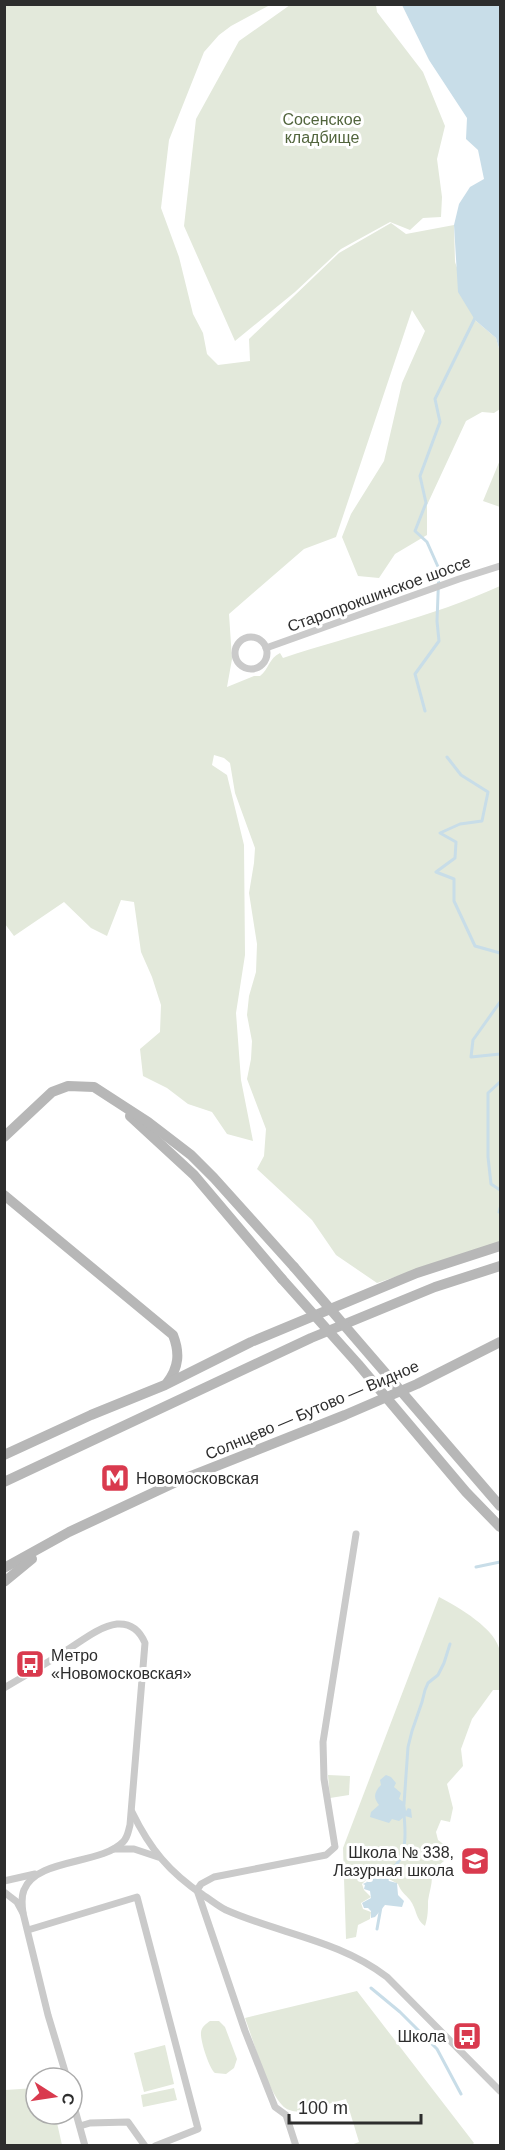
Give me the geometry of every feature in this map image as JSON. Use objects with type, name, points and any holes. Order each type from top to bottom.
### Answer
[{"type":"main road","points":[[4,1137],[52,1092],[69,1086],[94,1087],[148,1122],[190,1155],[214,1178],[501,1506]]},
{"type":"main road","points":[[115,1101],[188,1169],[466,1492],[501,1527]]},
{"type":"main road","points":[[5,1196],[173,1335],[178,1353],[177,1364],[175,1373],[165,1385]]},
{"type":"main road","points":[[4,1455],[91,1415],[165,1385],[251,1342],[417,1273],[501,1246]]},
{"type":"main road","points":[[4,1482],[311,1338],[435,1287],[501,1266]]},
{"type":"main road","name":"Солнцево — Бутово — Видное","points":[[4,1568],[69,1533],[176,1482],[417,1384],[501,1342]]},
{"type":"main road","points":[[4,1582],[69,1533]]},
{"type":"street","name":"Старопрокшинское шоссе","points":[[266,648],[501,566]]},
{"type":"street","name":"Старопрокшинское шоссе","points":[[246,638],[260,639],[266,648],[264,661],[257,667],[243,666],[237,658],[238,644],[246,638]]},
{"type":"street","points":[[197,1890],[201,1884],[214,1876],[326,1855],[335,1847],[324,1779],[323,1742],[356,1534]]},
{"type":"street","points":[[4,1688],[107,1627],[124,1624],[139,1632],[146,1650],[131,1810],[127,1837],[114,1849]]},
{"type":"street","points":[[131,1810],[143,1836],[158,1857],[185,1882],[225,1909],[342,1949],[370,1964],[387,1977],[501,2091]]},
{"type":"street","points":[[4,1881],[38,1874],[114,1849],[134,1849],[158,1857]]},
{"type":"street","points":[[23,1913],[24,1889],[38,1874]]},
{"type":"street","points":[[197,1890],[233,2000],[275,2108],[286,2115],[296,2145]]},
{"type":"street","points":[[4,1892],[17,1902],[23,1913],[48,2015],[63,2066]]},
{"type":"street","points":[[28,1930],[137,1897],[198,2129],[154,2145]]},
{"type":"street","points":[[84,2125],[128,2122],[145,2145]]},
{"type":"street","points":[[80,2126],[85,2145]]},
{"type":"green space","points":[[5,5],[270,5],[231,26],[219,35],[204,52],[169,140],[161,208],[179,257],[193,314],[203,333],[207,354],[218,365],[250,361],[249,339],[339,253],[391,223],[406,234],[454,225],[455,262],[475,320],[496,338],[500,352],[500,409],[494,413],[482,412],[466,421],[427,505],[427,535],[395,554],[379,578],[358,576],[342,537],[351,514],[384,461],[402,383],[425,331],[412,310],[336,537],[304,549],[229,614],[232,659],[227,687],[254,676],[260,676],[280,653],[283,658],[392,625],[500,586],[500,1242],[377,1283],[336,1255],[312,1220],[257,1169],[264,1156],[266,1129],[247,1079],[252,1041],[247,1015],[249,996],[256,972],[257,944],[249,893],[255,848],[235,793],[230,763],[224,758],[214,755],[212,765],[227,775],[244,845],[245,955],[236,1013],[241,1080],[253,1141],[227,1134],[212,1112],[188,1104],[167,1088],[143,1076],[140,1049],[160,1032],[161,1005],[141,952],[134,902],[121,900],[107,936],[91,928],[64,902],[14,936],[5,924]]},
{"type":"green space","name":"Сосенское кладбище","points":[[290,5],[376,5],[377,12],[423,72],[445,126],[437,159],[442,197],[441,217],[423,218],[410,230],[390,222],[341,249],[295,292],[235,341],[184,226],[196,119],[239,41]]},
{"type":"green space","points":[[500,460],[500,507],[483,501]]},
{"type":"green space","points":[[439,1597],[476,1620],[492,1635],[500,1652],[500,1690],[493,1690],[472,1719],[461,1749],[463,1766],[447,1784],[453,1808],[450,1822],[441,1820],[436,1832],[438,1840],[449,1848],[449,1857],[439,1865],[441,1873],[432,1877],[425,1926],[419,1920],[412,1903],[398,1884],[381,1871],[375,1873],[374,1870],[365,1872],[367,1879],[362,1884],[371,1897],[361,1903],[363,1909],[371,1912],[370,1919],[358,1925],[356,1937],[346,1939],[343,1848]]},
{"type":"green space","points":[[328,1775],[350,1776],[349,1795],[330,1798]]},
{"type":"green space","points":[[357,1991],[474,2143],[472,2145],[351,2145],[359,2142],[346,2099],[299,2112],[287,2109],[276,2097],[245,2018]]},
{"type":"green space","points":[[210,2021],[219,2021],[225,2027],[237,2059],[234,2068],[226,2074],[215,2073],[203,2047],[202,2030],[204,2025]]},
{"type":"green space","points":[[165,2045],[174,2084],[144,2092],[134,2053]]},
{"type":"green space","points":[[174,2088],[177,2100],[143,2107],[141,2095]]},
{"type":"green space","points":[[24,2089],[24,2126],[58,2126],[62,2145],[5,2145],[5,2090]]},
{"type":"water","points":[[402,5],[500,5],[500,352],[496,338],[475,320],[458,292],[454,225],[459,204],[470,187],[484,179],[478,150],[466,139],[467,118],[429,60]]},
{"type":"water","points":[[386,1775],[396,1783],[394,1787],[401,1793],[399,1799],[405,1803],[406,1811],[408,1808],[411,1809],[412,1818],[405,1816],[399,1821],[392,1819],[389,1823],[370,1817],[371,1812],[379,1805],[375,1795],[381,1785],[380,1780]]},
{"type":"water","points":[[374,1871],[376,1875],[381,1871],[389,1881],[397,1883],[398,1895],[404,1901],[402,1907],[385,1905],[375,1917],[371,1918],[371,1911],[364,1908],[362,1903],[371,1898],[370,1891],[364,1889],[363,1884],[368,1879],[365,1874]]},
{"type":"waterway","points":[[425,711],[415,674],[439,641],[437,621],[439,569],[427,542],[415,531],[426,503],[420,476],[440,422],[435,399],[475,318]]},
{"type":"waterway","points":[[447,757],[461,775],[488,792],[482,821],[460,824],[440,833],[456,842],[455,858],[436,872],[454,879],[454,901],[475,946],[500,953]]},
{"type":"waterway","points":[[500,1002],[473,1040],[471,1057],[500,1054]]},
{"type":"waterway","points":[[500,1082],[488,1093],[488,1157],[491,1184],[500,1190]]},
{"type":"waterway","points":[[499,1212],[500,1208]]},
{"type":"waterway","points":[[476,1567],[500,1562]]},
{"type":"waterway","points":[[404,1804],[408,1747],[412,1731],[428,1683],[438,1675],[450,1644]]},
{"type":"waterway","points":[[387,1880],[404,1848],[404,1814]]},
{"type":"waterway","points":[[377,1929],[381,1907]]},
{"type":"waterway","points":[[371,1988],[400,2012],[437,2049],[461,2094]]},
{"type":"place","name":"Новомосковская","points":[[115,1478]]},
{"type":"place","name":"Метро «Новомосковская»","points":[[30,1664]]},
{"type":"place","name":"Школа № 338, Лазурная школа","points":[[475,1861]]},
{"type":"place","name":"Школа","points":[[467,2036]]}]
